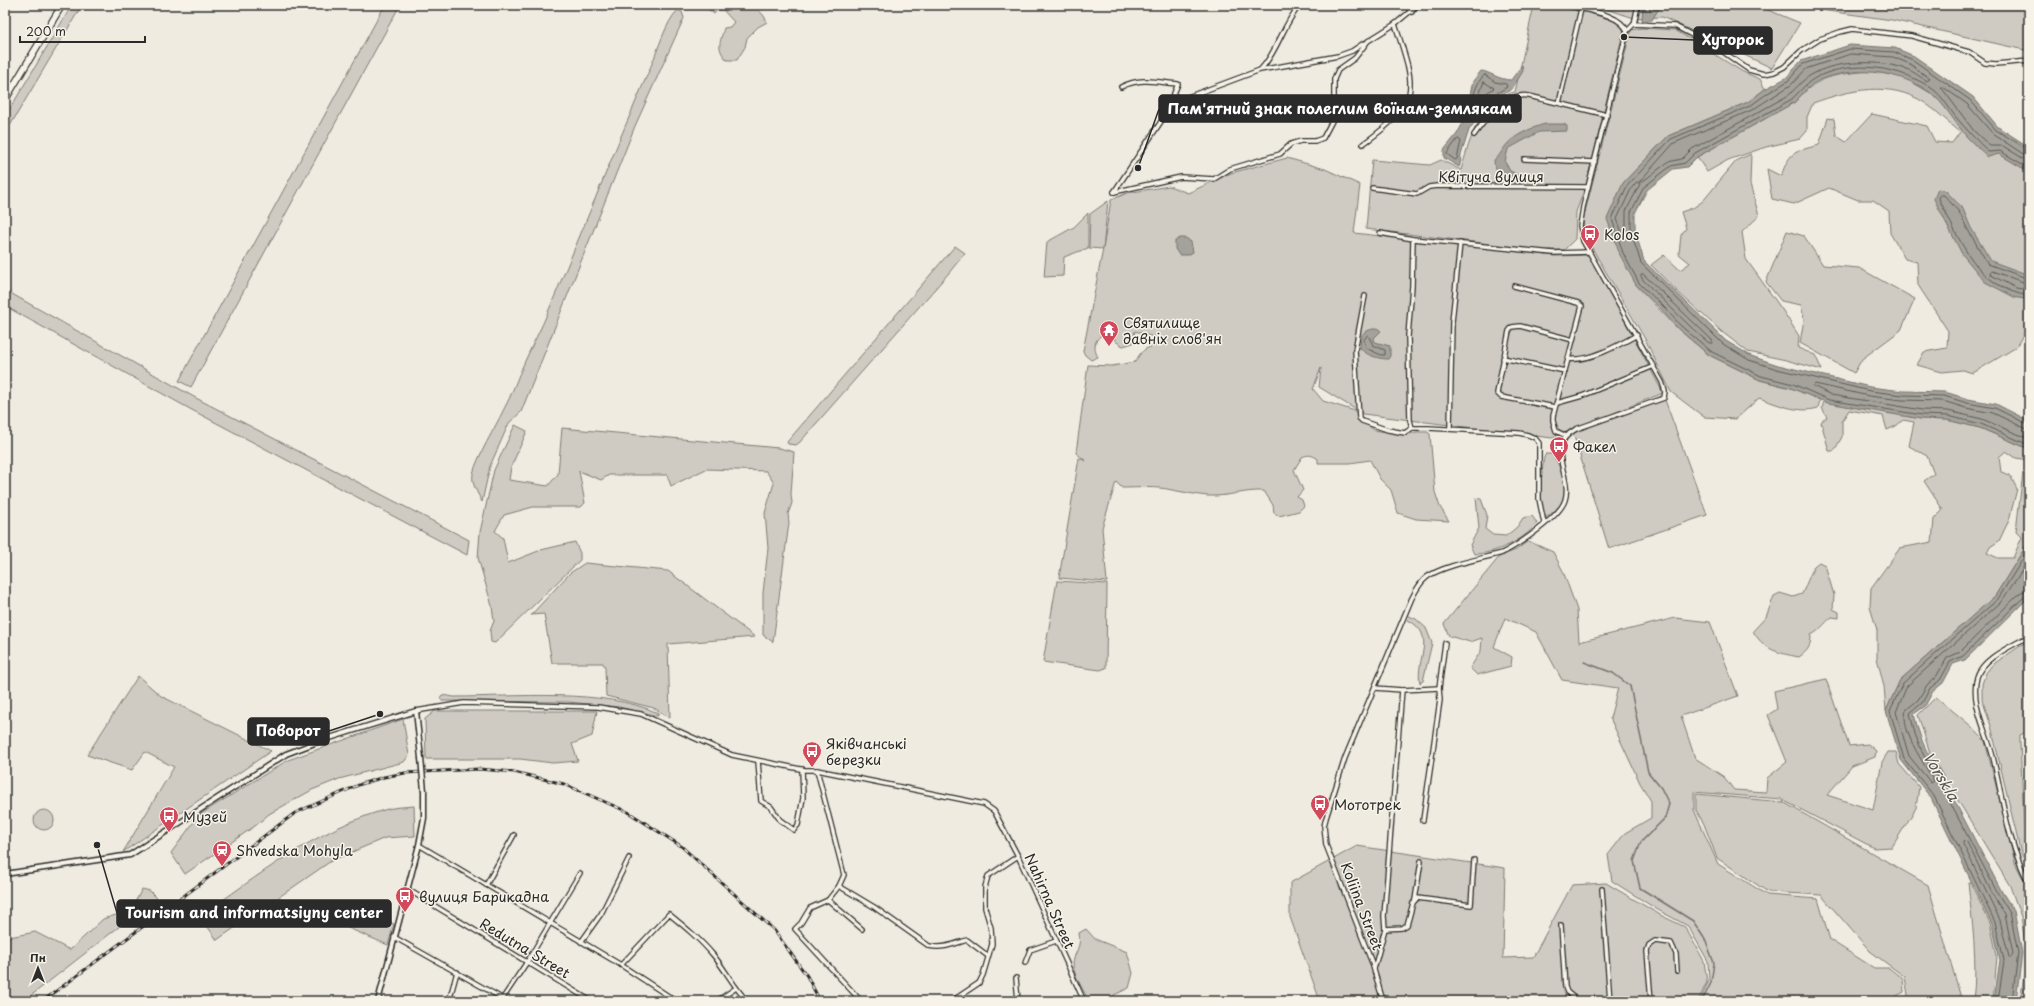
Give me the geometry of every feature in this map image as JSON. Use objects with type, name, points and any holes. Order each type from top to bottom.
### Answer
[{"type":"main road","points":[[5,100],[62,5]]},
{"type":"street","points":[[1260,70],[1268,61],[1290,16],[1300,5]]},
{"type":"street","points":[[1406,5],[1412,12]]},
{"type":"street","points":[[1164,117],[1185,98],[1260,70],[1338,56],[1352,51],[1395,24],[1412,12],[1418,5]]},
{"type":"street","points":[[1566,5],[1613,17],[1621,22],[1627,31]]},
{"type":"street","points":[[1514,286],[1580,304],[1582,309],[1555,407],[1553,421],[1554,427],[1560,434],[1566,436],[1576,429],[1664,398],[1665,391],[1662,382],[1581,235],[1580,226],[1588,187],[1627,31],[1634,24],[1638,5]]},
{"type":"street","points":[[1559,103],[1581,9]]},
{"type":"street","points":[[1363,144],[1386,127],[1400,113],[1408,101],[1411,91],[1411,81],[1405,55],[1395,24]]},
{"type":"street","points":[[1634,24],[1675,26],[1729,55],[1749,70],[1764,74],[1774,72],[1784,67],[1801,51],[1820,39],[1852,29],[1912,36],[1969,52],[1985,63],[1996,64],[2029,61]]},
{"type":"street","points":[[1121,87],[1133,81],[1145,80],[1178,84],[1164,117],[1114,192],[1190,177],[1214,179],[1230,169],[1280,154],[1291,144],[1301,141],[1315,141],[1323,138],[1332,121],[1334,78],[1338,70],[1354,58],[1368,41]]},
{"type":"street","points":[[1474,135],[1490,116],[1513,97],[1522,95],[1607,115]]},
{"type":"street","points":[[1524,159],[1595,162]]},
{"type":"street","name":"Квітуча вулиця","points":[[1372,188],[1417,194],[1430,187],[1437,186],[1588,187]]},
{"type":"street","points":[[1380,233],[1413,239],[1553,253],[1590,252]]},
{"type":"street","points":[[1412,428],[1410,420],[1408,336],[1412,286],[1413,239]]},
{"type":"street","points":[[1450,428],[1452,322],[1460,243]]},
{"type":"street","points":[[1365,296],[1355,350],[1359,418],[1362,421],[1405,433],[1412,428],[1450,428],[1528,434],[1535,438],[1540,449],[1539,499],[1544,523]]},
{"type":"street","points":[[1555,407],[1499,396],[1498,390],[1509,331],[1512,327],[1520,326],[1574,340]]},
{"type":"street","points":[[1568,359],[1582,359],[1620,344],[1637,335]]},
{"type":"street","points":[[1503,358],[1565,371]]},
{"type":"street","points":[[1557,403],[1582,396],[1654,366]]},
{"type":"street","name":"Koliina Street","points":[[1383,1001],[1374,969],[1326,844],[1326,818],[1345,758],[1376,688],[1411,600],[1420,584],[1427,577],[1448,568],[1502,553],[1512,548],[1559,510],[1565,500],[1566,489],[1560,448],[1566,436]]},
{"type":"street","points":[[2029,636],[2000,653],[1983,667],[1977,676],[1976,702],[1993,756],[2001,798],[2018,861],[2029,883]]},
{"type":"street","points":[[1422,820],[1440,700],[1439,688],[1445,642]]},
{"type":"street","points":[[1376,688],[1402,690],[1439,688]]},
{"type":"street","points":[[1374,969],[1385,929],[1384,916],[1402,690]]},
{"type":"street","points":[[5,874],[130,855],[286,754],[320,741],[416,711],[464,703],[598,707],[641,714],[732,755],[802,770],[817,770],[844,876],[839,886],[828,900],[810,908],[801,923],[795,929],[861,1001]]},
{"type":"street","points":[[378,1001],[419,845],[424,818],[424,791],[416,711]]},
{"type":"street","points":[[758,761],[761,801],[771,807],[780,820],[794,830],[798,825],[803,798],[802,770]]},
{"type":"street","name":"Nahirna Street","points":[[817,770],[970,800],[984,804],[994,811],[1039,898],[1056,941],[1084,1001]]},
{"type":"street","points":[[2027,779],[2029,817]]},
{"type":"street","points":[[486,886],[514,835]]},
{"type":"street","points":[[419,845],[548,924],[621,965],[676,1001]]},
{"type":"street","points":[[952,1001],[979,983],[983,975],[992,938],[985,908],[985,887],[988,876],[1018,856]]},
{"type":"street","points":[[581,942],[601,914],[629,858]]},
{"type":"street","points":[[1415,900],[1420,898],[1471,904],[1474,860]]},
{"type":"street","points":[[1385,929],[1402,928],[1407,925],[1415,900],[1421,861]]},
{"type":"street","points":[[503,998],[527,962],[548,924],[580,873]]},
{"type":"street","points":[[839,886],[874,907],[929,946],[938,948],[947,947],[967,940],[988,956]]},
{"type":"street","name":"Redutna Street","points":[[407,889],[591,1001]]},
{"type":"street","points":[[1602,889],[1610,1001]]},
{"type":"street","points":[[828,900],[862,929]]},
{"type":"street","points":[[621,965],[669,914],[687,929],[714,956],[747,1001]]},
{"type":"street","points":[[1561,926],[1565,987],[1567,992],[1578,1001]]},
{"type":"street","points":[[394,937],[507,1001]]},
{"type":"street","points":[[1025,963],[1030,950],[1056,941]]},
{"type":"street","points":[[1651,1001],[1648,951],[1649,945],[1655,941],[1671,943],[1676,954],[1677,971]]},
{"type":"street","points":[[449,1001],[457,972]]},
{"type":"street","points":[[1016,978],[1018,1001]]},
{"type":"street","points":[[717,1001],[736,988]]},
{"type":"shaded area","points":[[72,5],[82,5],[5,134],[5,117]]},
{"type":"shaded area","points":[[385,5],[400,5],[191,387],[179,381]]},
{"type":"shaded area","points":[[704,5],[754,5],[764,16],[767,22],[758,27],[747,38],[745,47],[737,60],[727,60],[721,52],[720,42],[724,28],[730,27],[734,22],[723,10],[717,10],[714,14]]},
{"type":"shaded area","points":[[1534,5],[1556,5],[1582,11],[1619,22],[1624,29],[1586,185],[1576,212],[1575,239],[1564,250],[1540,250],[1366,229],[1372,160],[1430,165],[1441,160],[1461,170],[1470,139],[1479,121],[1492,105],[1503,97],[1515,92]]},
{"type":"shaded area","points":[[1594,5],[1756,5],[1800,23],[1772,68],[1662,17],[1634,18]]},
{"type":"shaded area","points":[[1785,5],[2029,5],[2029,51],[1892,20]]},
{"type":"shaded area","points":[[678,10],[682,12],[684,18],[635,126],[521,412],[509,423],[490,466],[482,502],[473,481],[475,468],[482,451],[509,399],[545,318],[663,36],[670,21]]},
{"type":"shaded area","points":[[1642,28],[1675,30],[1743,72],[1760,79],[1765,89],[1748,102],[1668,136],[1623,183],[1636,285],[1678,329],[1709,355],[1760,380],[1791,388],[1820,400],[1818,408],[1810,410],[1795,409],[1759,398],[1736,419],[1704,417],[1671,392],[1645,339],[1585,236],[1583,220],[1631,30]]},
{"type":"shaded area","points":[[1869,71],[1903,77],[1932,94],[1999,154],[2029,171],[2029,229],[2026,236],[2029,237],[2029,326],[2015,348],[1973,373],[1962,370],[1942,372],[1917,365],[1924,352],[1947,348],[1948,331],[1918,285],[1917,262],[1905,259],[1890,233],[1889,211],[1873,200],[1858,200],[1829,188],[1794,204],[1772,199],[1767,169],[1781,176],[1790,157],[1798,151],[1819,145],[1828,118],[1834,119],[1836,135],[1846,142],[1872,114],[1927,126],[1935,142],[1952,143],[1960,132],[1934,110],[1912,96],[1898,91],[1884,89],[1855,91],[1813,103],[1807,117],[1807,131],[1800,139],[1766,147],[1728,160],[1707,172],[1697,157],[1795,102],[1811,86],[1820,81],[1837,75]]},
{"type":"shaded area","points":[[1751,154],[1750,184],[1759,216],[1742,232],[1746,259],[1799,336],[1798,348],[1815,355],[1822,370],[1786,360],[1748,352],[1722,332],[1651,265],[1664,255],[1680,270],[1690,263],[1679,254],[1681,235],[1686,228],[1681,212],[1693,208],[1703,201],[1737,160]]},
{"type":"shaded area","points":[[1287,158],[1325,169],[1360,185],[1354,233],[1555,256],[1590,255],[1663,393],[1552,438],[1363,414],[1319,387],[1321,368],[1313,389],[1323,401],[1355,411],[1364,422],[1374,430],[1405,435],[1417,432],[1427,432],[1430,434],[1435,492],[1440,507],[1449,521],[1416,519],[1398,513],[1391,490],[1380,479],[1370,460],[1350,463],[1318,463],[1318,459],[1312,456],[1306,455],[1302,457],[1294,470],[1303,490],[1297,497],[1302,500],[1304,506],[1299,511],[1279,516],[1274,513],[1273,505],[1264,491],[1222,496],[1208,496],[1160,488],[1122,488],[1116,482],[1102,528],[1107,582],[1059,578],[1079,458],[1086,461],[1076,453],[1088,365],[1112,366],[1135,362],[1142,351],[1159,344],[1160,340],[1157,336],[1153,337],[1135,331],[1133,343],[1123,346],[1115,341],[1114,334],[1104,334],[1097,339],[1095,347],[1098,357],[1091,360],[1085,355],[1083,351],[1111,200],[1127,193],[1169,186],[1188,193],[1231,173]]},
{"type":"shaded area","points":[[1108,201],[1103,249],[1089,248],[1090,214]]},
{"type":"shaded area","points":[[1088,213],[1088,248],[1064,257],[1063,276],[1044,277],[1047,242],[1074,227]]},
{"type":"shaded area","points":[[1787,231],[1804,236],[1823,265],[1859,268],[1915,299],[1901,330],[1862,359],[1854,373],[1800,343],[1804,319],[1801,305],[1781,301],[1766,282]]},
{"type":"shaded area","points":[[955,246],[965,253],[948,274],[800,442],[796,445],[788,444],[787,442]]},
{"type":"shaded area","points":[[5,290],[194,397],[469,540],[467,555],[190,409],[5,306]]},
{"type":"shaded area","points":[[1665,400],[1707,515],[1609,549],[1573,433]]},
{"type":"shaded area","points":[[1824,401],[1921,419],[1947,420],[1980,428],[2029,449],[2029,460],[2016,458],[2006,451],[1999,457],[2001,472],[2010,475],[2017,489],[2009,520],[1999,541],[1990,547],[1987,553],[1998,558],[2013,558],[2022,537],[2016,531],[2023,472],[2029,473],[2029,541],[1995,596],[1900,680],[1886,711],[1884,686],[1877,658],[1877,630],[1870,607],[1871,588],[1900,548],[1932,542],[1934,519],[1943,510],[1924,481],[1934,474],[1927,456],[1909,446],[1914,422],[1903,420],[1896,426],[1887,430],[1883,416],[1849,410],[1842,421],[1842,437],[1834,451],[1829,451],[1821,422],[1827,417],[1822,408]]},
{"type":"shaded area","points":[[515,425],[527,431],[511,467],[509,480],[548,486],[558,474],[562,428],[779,448],[794,452],[791,494],[792,503],[788,514],[789,523],[773,642],[763,635],[763,593],[768,548],[765,513],[774,483],[766,471],[706,469],[671,486],[667,475],[609,475],[601,480],[579,471],[585,503],[581,507],[533,507],[504,515],[495,531],[503,538],[508,563],[541,550],[575,542],[580,553],[580,560],[495,643],[491,642],[490,631],[494,621],[492,606],[478,558],[480,532],[494,470]]},
{"type":"shaded area","points":[[1546,454],[1552,454],[1558,464],[1563,476],[1565,495],[1558,508],[1546,518],[1542,504],[1541,480],[1544,457]]},
{"type":"shaded area","points":[[1476,498],[1481,499],[1487,515],[1485,529],[1493,535],[1506,536],[1517,527],[1523,518],[1532,516],[1537,523],[1525,535],[1509,545],[1491,552],[1474,554],[1470,545],[1479,528]]},
{"type":"shaded area","points":[[1528,541],[1553,552],[1563,571],[1577,610],[1579,642],[1675,618],[1710,622],[1738,696],[1681,716],[1695,758],[1724,777],[1734,790],[1766,792],[1767,778],[1787,762],[1768,715],[1777,709],[1774,691],[1826,679],[1849,746],[1868,744],[1876,751],[1875,757],[1852,766],[1827,795],[1873,810],[1882,762],[1888,752],[1896,752],[1899,764],[1919,787],[1916,808],[1892,847],[1874,848],[1781,799],[1694,792],[1694,810],[1718,864],[1767,895],[1818,899],[1830,940],[1874,968],[1889,968],[1903,979],[1904,992],[1893,998],[1892,1001],[1700,1001],[1709,980],[1708,961],[1688,926],[1658,910],[1612,881],[1608,855],[1625,833],[1651,818],[1651,801],[1640,783],[1610,718],[1618,688],[1562,680],[1536,632],[1505,618],[1494,647],[1512,657],[1511,666],[1477,675],[1470,668],[1481,651],[1482,638],[1470,642],[1449,636],[1444,624],[1500,556],[1516,550]]},
{"type":"shaded area","points":[[1819,562],[1825,565],[1834,595],[1833,609],[1839,612],[1839,618],[1832,617],[1811,635],[1808,648],[1805,653],[1799,657],[1772,650],[1762,643],[1753,631],[1766,617],[1774,596],[1780,593],[1793,597],[1802,594],[1814,566]]},
{"type":"shaded area","points":[[585,563],[668,571],[755,637],[668,644],[670,718],[654,708],[606,696],[605,667],[603,663],[552,663],[544,614],[531,615],[570,573]]},
{"type":"shaded area","points":[[1057,581],[1107,584],[1106,668],[1100,670],[1043,662]]},
{"type":"shaded area","points":[[1409,616],[1416,619],[1426,628],[1432,643],[1423,681],[1420,683],[1419,674],[1424,640],[1422,633],[1417,626],[1408,620]]},
{"type":"shaded area","points":[[2029,640],[2029,731],[2020,735],[2026,861],[2021,854],[1991,726],[1982,699],[1982,684],[1986,673],[1992,665]]},
{"type":"shaded area","points":[[138,676],[161,696],[271,751],[123,852],[174,767],[145,752],[132,770],[87,755]]},
{"type":"shaded area","points":[[442,695],[454,697],[530,695],[585,697],[636,705],[658,713],[658,716],[619,707],[568,702],[442,701],[440,698]]},
{"type":"shaded area","points":[[1936,697],[1971,726],[1985,741],[2015,863],[2029,890],[2029,1001],[2020,1001],[2027,957],[2021,917],[2010,886],[1931,756],[1918,715]]},
{"type":"shaded area","points":[[435,711],[597,711],[592,736],[572,744],[578,761],[553,763],[520,759],[426,759],[425,719]]},
{"type":"shaded area","points":[[403,719],[409,755],[404,762],[339,779],[312,790],[269,814],[255,826],[185,874],[171,853],[199,815],[288,760]]},
{"type":"shaded area","points":[[1696,794],[1783,802],[1928,885],[1962,1001],[1906,1001],[1908,995],[1905,977],[1870,951],[1821,895],[1768,892],[1717,858],[1704,824],[1696,810]]},
{"type":"shaded area","points":[[414,806],[415,836],[385,838],[331,861],[217,940],[200,916],[266,870],[334,829],[384,810]]},
{"type":"shaded area","points":[[44,810],[51,813],[54,820],[51,827],[44,830],[37,827],[34,820],[37,813]]},
{"type":"shaded area","points":[[1357,846],[1505,868],[1503,958],[1533,957],[1572,885],[1606,883],[1662,916],[1685,927],[1704,961],[1707,982],[1698,1001],[1320,1001],[1290,917],[1290,883]]},
{"type":"shaded area","points":[[1968,882],[1970,882],[1990,923],[1997,956],[1993,1001],[1973,1001],[1975,956]]},
{"type":"shaded area","points":[[142,889],[150,891],[157,898],[149,904],[148,908],[143,908],[24,1001],[5,1001],[5,938],[35,932],[70,950],[103,919],[125,912],[134,904]]},
{"type":"shaded area","points":[[350,904],[394,924],[388,945],[341,925]]},
{"type":"shaded area","points":[[1086,929],[1095,939],[1127,952],[1133,973],[1129,988],[1114,995],[1111,1001],[1089,1001],[1077,979],[1073,961],[1079,943],[1079,933]]},
{"type":"water","points":[[1643,5],[1661,5],[1652,20],[1642,21]]},
{"type":"water","points":[[1850,45],[1895,48],[1914,56],[1973,97],[1998,127],[2029,147],[2029,172],[1999,154],[1988,157],[1966,136],[1945,107],[1931,93],[1919,86],[1892,75],[1877,73],[1863,72],[1834,75],[1816,82],[1795,102],[1697,157],[1687,167],[1673,169],[1647,190],[1635,213],[1635,231],[1644,261],[1726,341],[1751,356],[1778,365],[1870,387],[1903,391],[1945,392],[1968,399],[1996,404],[2029,421],[2029,449],[1980,428],[1947,420],[1921,419],[1828,403],[1791,388],[1760,380],[1709,355],[1678,329],[1661,309],[1636,285],[1620,255],[1607,219],[1623,183],[1668,136],[1748,102],[1765,89],[1786,78],[1801,61]]},
{"type":"water","points":[[1522,65],[1523,71],[1512,89],[1487,105],[1469,130],[1461,155],[1459,167],[1444,158],[1444,150],[1457,134],[1465,119],[1473,81],[1481,71],[1487,72],[1502,79],[1511,80]]},
{"type":"water","points":[[1545,124],[1564,124],[1567,126],[1567,131],[1539,132],[1508,149],[1505,162],[1510,171],[1523,177],[1521,183],[1509,181],[1495,170],[1494,160],[1512,139]]},
{"type":"water","points":[[1938,189],[1946,191],[1963,209],[1971,228],[1991,261],[2029,275],[2029,300],[2014,297],[1985,282],[1962,254],[1934,199]]},
{"type":"water","points":[[1180,238],[1186,238],[1191,242],[1193,252],[1188,255],[1179,255],[1175,249],[1175,241]]},
{"type":"water","points":[[1377,328],[1381,331],[1374,338],[1375,342],[1390,346],[1390,356],[1388,359],[1372,356],[1360,347],[1363,333]]},
{"type":"water","points":[[2029,541],[2029,597],[1965,660],[1953,664],[1943,683],[1933,691],[1925,706],[1914,714],[1920,736],[1926,750],[1938,769],[2002,892],[2014,911],[2022,953],[2016,1001],[1994,1001],[2000,960],[1992,924],[1931,798],[1901,760],[1886,711],[1900,680],[1995,596]]},
{"type":"waterway","points":[[1584,662],[1613,673],[1630,686],[1648,772],[1661,788],[1669,804],[1665,818],[1641,842],[1634,861],[1640,888],[1693,921],[1706,941],[1714,963],[1711,983],[1702,1001]]},
{"type":"railway","points":[[43,1001],[295,813],[361,784],[384,777],[405,773],[479,769],[514,772],[564,784],[628,812],[681,846],[774,930],[807,976],[820,1001]]},
{"type":"place","name":"Хуторок","points":[[1624,37]]},
{"type":"place","name":"Пам'ятний знак полеглим воїнам-землякам","points":[[1138,168]]},
{"type":"place","name":"Kolos","points":[[1590,251]]},
{"type":"place","name":"Святилище давніх слов'ян","points":[[1109,347]]},
{"type":"place","name":"Факел","points":[[1559,463]]},
{"type":"place","name":"Поворот","points":[[380,714]]},
{"type":"place","name":"Яківчанські березки","points":[[812,768]]},
{"type":"place","name":"Мототрек","points":[[1320,821]]},
{"type":"place","name":"Музей","points":[[169,833]]},
{"type":"place","name":"Tourism and informatsiyny center","points":[[97,845]]},
{"type":"place","name":"Shvedska Mohyla","points":[[222,867]]},
{"type":"place","name":"вулиця Барикадна","points":[[405,913]]},
{"type":"water label","name":"Vorskla","points":[[1942,776]]}]
